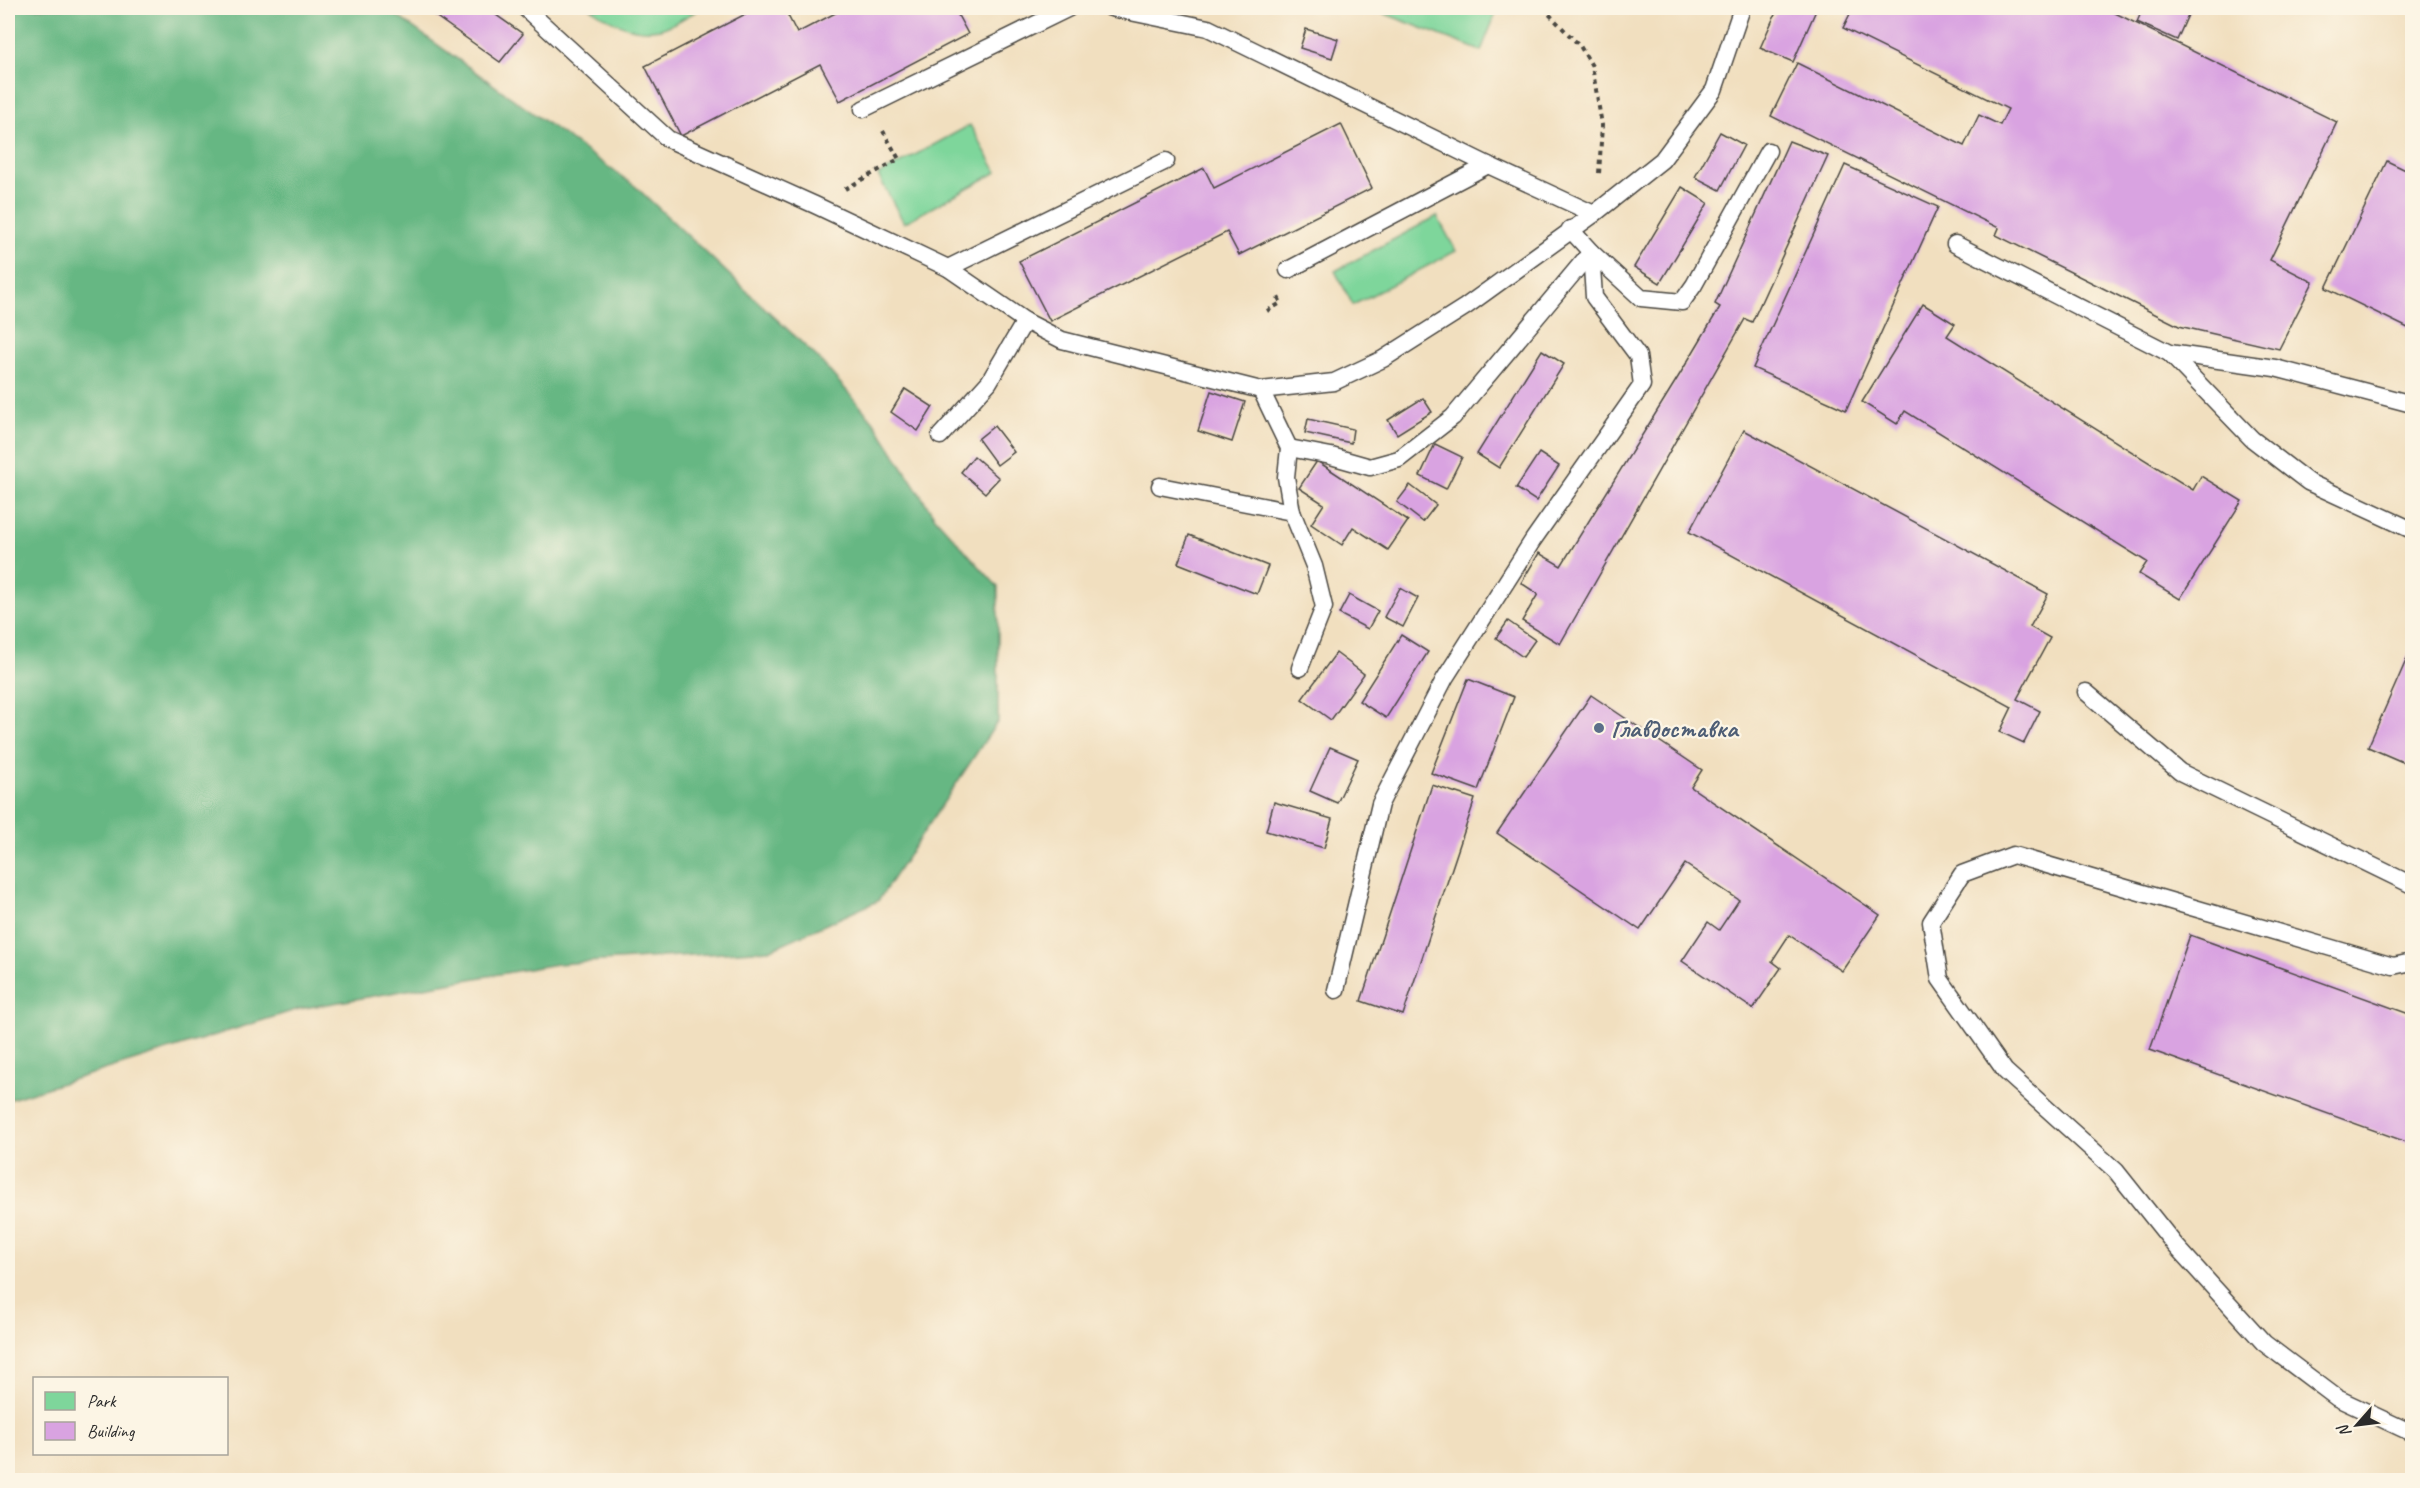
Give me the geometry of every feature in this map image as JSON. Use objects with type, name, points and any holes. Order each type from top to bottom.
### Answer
[{"type":"lane","points":[[525,8],[668,139],[815,204],[948,268],[1025,321],[1062,340],[1261,390],[1334,382],[1383,359],[1465,307],[1570,229],[1594,214],[1662,160],[1714,90],[1742,8]]},
{"type":"lane","points":[[863,109],[1069,8]]},
{"type":"lane","points":[[1111,8],[1208,28],[1488,165],[1594,214]]},
{"type":"lane","points":[[1570,229],[1591,252],[1641,298],[1682,302],[1694,285],[1768,152]]},
{"type":"lane","points":[[948,268],[1166,161]]},
{"type":"lane","points":[[1288,270],[1488,165]]},
{"type":"lane","points":[[1955,244],[2169,353],[2275,368],[2412,404]]},
{"type":"lane","points":[[1289,448],[1370,467],[1399,459],[1453,417],[1591,252]]},
{"type":"lane","points":[[1336,990],[1380,804],[1445,678],[1533,540],[1642,385],[1638,356],[1594,297],[1591,252]]},
{"type":"lane","points":[[940,436],[989,382],[1025,321]]},
{"type":"lane","points":[[2169,353],[2252,440],[2308,482],[2412,530]]},
{"type":"lane","points":[[1261,390],[1289,448],[1286,477],[1292,512],[1314,566],[1324,607],[1300,668]]},
{"type":"lane","points":[[1160,486],[1292,512]]},
{"type":"lane","points":[[2086,692],[2180,772],[2412,885]]},
{"type":"lane","points":[[2412,962],[2393,966],[2013,855],[1962,874],[1931,922],[1940,978],[2005,1071],[2115,1172],[2175,1245],[2264,1343],[2337,1398],[2412,1432]]},
{"type":"path","points":[[1543,8],[1580,46],[1592,66],[1603,139],[1594,214]]},
{"type":"path","points":[[815,204],[899,159]]},
{"type":"green space","points":[[8,8],[386,8],[635,186],[818,358],[874,422],[934,516],[998,587],[998,721],[878,901],[769,950],[557,964],[299,1009],[8,1100]]},
{"type":"green space","points":[[590,8],[702,8],[660,29],[641,30],[623,26]]},
{"type":"green space","points":[[1370,8],[1498,8],[1481,51]]},
{"type":"green space","points":[[970,125],[997,172],[904,223],[878,175]]},
{"type":"green space","points":[[1437,216],[1456,251],[1353,305],[1335,271]]},
{"type":"building","points":[[424,8],[486,8],[523,34],[500,62]]},
{"type":"building","points":[[757,8],[784,8],[797,33],[845,8],[954,8],[968,34],[840,101],[820,64],[681,136],[645,66]]},
{"type":"building","points":[[1778,8],[1817,8],[1793,62],[1760,48]]},
{"type":"building","points":[[1853,8],[2105,8],[2337,122],[2270,260],[2313,282],[2279,349],[2179,326],[1996,235],[1999,228],[1771,116],[1797,63],[1964,146],[1979,115],[2000,125],[2008,109],[1843,28]]},
{"type":"building","points":[[2143,8],[2191,8],[2177,40],[2137,22]]},
{"type":"building","points":[[1306,29],[1338,39],[1332,58],[1300,48]]},
{"type":"building","points":[[1341,124],[1372,188],[1239,255],[1227,232],[1050,321],[1019,261],[1204,168],[1214,188]]},
{"type":"building","points":[[1720,132],[1744,145],[1720,190],[1695,177]]},
{"type":"building","points":[[1789,141],[1828,156],[1752,322],[1745,319],[1560,644],[1522,621],[1538,594],[1521,583],[1539,553],[1561,566],[1680,374],[1720,307],[1715,304]]},
{"type":"building","points":[[2387,161],[2412,173],[2412,330],[2326,288]]},
{"type":"building","points":[[1845,165],[1938,207],[1846,410],[1753,368]]},
{"type":"building","points":[[1682,187],[1708,203],[1660,283],[1634,267]]},
{"type":"building","points":[[1923,304],[1955,324],[1947,336],[2193,490],[2201,476],[2242,501],[2180,599],[2139,574],[2147,562],[1905,411],[1897,424],[1862,402]]},
{"type":"building","points":[[1542,350],[1564,364],[1499,468],[1477,454]]},
{"type":"building","points":[[905,389],[933,407],[918,431],[891,412]]},
{"type":"building","points":[[1211,391],[1245,402],[1232,442],[1198,431]]},
{"type":"building","points":[[1423,398],[1432,412],[1397,434],[1388,420]]},
{"type":"building","points":[[1308,419],[1353,429],[1351,443],[1305,433]]},
{"type":"building","points":[[994,426],[1014,452],[997,465],[978,439]]},
{"type":"building","points":[[1744,430],[2048,594],[2030,627],[2050,638],[2017,699],[2040,711],[2024,743],[2000,732],[2012,707],[1689,532]]},
{"type":"building","points":[[1435,444],[1462,457],[1446,489],[1420,476]]},
{"type":"building","points":[[1539,453],[1559,466],[1536,501],[1516,488]]},
{"type":"building","points":[[974,456],[999,478],[985,493],[961,472]]},
{"type":"building","points":[[1317,461],[1408,521],[1388,550],[1353,527],[1342,545],[1311,524],[1324,504],[1299,488]]},
{"type":"building","points":[[1410,485],[1436,505],[1423,522],[1397,502]]},
{"type":"building","points":[[1189,535],[1268,566],[1257,594],[1178,563]]},
{"type":"building","points":[[1400,588],[1418,598],[1403,627],[1384,617]]},
{"type":"building","points":[[1349,595],[1378,611],[1368,629],[1339,614]]},
{"type":"building","points":[[1508,621],[1535,640],[1523,657],[1496,638]]},
{"type":"building","points":[[1401,635],[1428,652],[1386,718],[1359,701]]},
{"type":"building","points":[[2412,647],[2412,766],[2368,747]]},
{"type":"building","points":[[1336,653],[1364,674],[1331,720],[1302,699]]},
{"type":"building","points":[[1468,679],[1514,697],[1478,790],[1431,773]]},
{"type":"building","points":[[1591,695],[1702,770],[1691,787],[1880,915],[1842,971],[1789,935],[1772,961],[1781,968],[1753,1009],[1682,961],[1708,922],[1719,930],[1739,900],[1685,864],[1640,930],[1497,833]]},
{"type":"building","points":[[1330,747],[1358,759],[1337,803],[1310,791]]},
{"type":"building","points":[[1432,785],[1475,799],[1403,1015],[1361,1001]]},
{"type":"building","points":[[1274,802],[1332,819],[1324,848],[1266,831]]},
{"type":"building","points":[[2190,935],[2412,1015],[2412,1144],[2150,1050]]},
{"type":"place","name":"Главдоставка","points":[[1599,728]]}]
